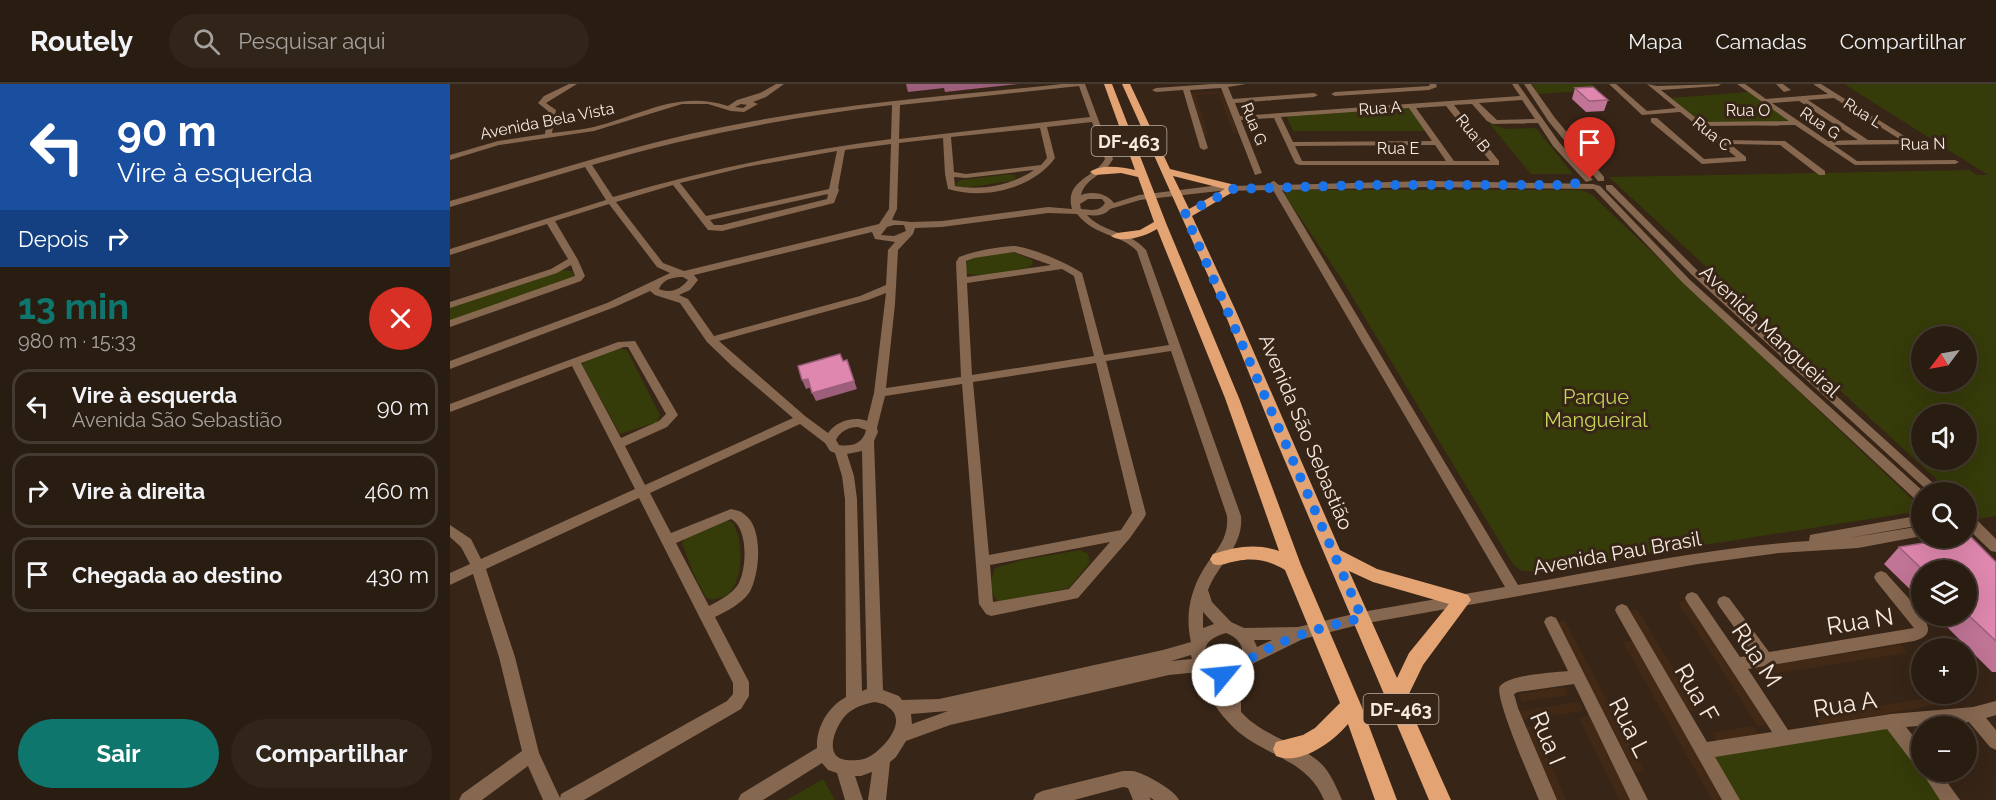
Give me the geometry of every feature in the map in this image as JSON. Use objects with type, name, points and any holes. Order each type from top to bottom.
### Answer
[{"type":"main road","name":"DF-463","points":[[1108,84],[1142,175],[1144,198],[1160,223],[1232,398],[1292,565],[1309,631],[1351,705],[1386,800]]},
{"type":"main road","name":"Avenida São Sebastião","points":[[1126,84],[1185,214],[1440,800]]},
{"type":"main road","points":[[1095,172],[1121,170],[1142,175]]},
{"type":"main road","points":[[1166,171],[1229,188]]},
{"type":"main road","points":[[1185,214],[1229,188]]},
{"type":"main road","points":[[1117,236],[1143,233],[1160,223]]},
{"type":"main road","points":[[1220,559],[1240,552],[1257,551],[1274,555],[1292,565]]},
{"type":"main road","points":[[1334,555],[1373,575],[1462,600],[1416,659],[1397,698]]},
{"type":"main road","points":[[1283,749],[1300,747],[1327,733],[1351,705]]},
{"type":"street","points":[[548,137],[552,110],[542,103],[574,84]]},
{"type":"street","points":[[733,107],[744,110],[782,84]]},
{"type":"street","points":[[450,204],[588,165],[753,123],[838,110],[1082,84],[1109,159],[1106,166],[1084,181],[1078,192],[1077,207],[1095,227],[1133,242],[1141,250],[1234,516],[1235,533],[1208,574],[1196,610],[1195,625],[1199,659],[1210,684],[1233,716],[1254,734],[1312,766],[1327,786],[1333,800]]},
{"type":"street","points":[[1156,90],[1243,84]]},
{"type":"street","points":[[1329,84],[1345,110]]},
{"type":"street","name":"Avenida Mangueiral","points":[[1515,84],[1556,144],[1686,281],[1911,488]]},
{"type":"street","name":"Avenida Mangueiral","points":[[1527,84],[1571,144],[1596,184],[1926,482]]},
{"type":"street","points":[[1612,84],[1645,112],[1681,110]]},
{"type":"street","points":[[1652,86],[1718,84]]},
{"type":"street","name":"Rua G","points":[[1740,84],[1855,163]]},
{"type":"street","points":[[1779,84],[1787,90]]},
{"type":"street","name":"Rua L","points":[[1816,84],[1910,142],[1868,142]]},
{"type":"street","name":"Rua G","points":[[1224,85],[1258,173]]},
{"type":"street","points":[[1335,94],[1431,86]]},
{"type":"street","name":"Rua C","points":[[1652,86],[1743,159],[1702,162],[1654,120]]},
{"type":"street","points":[[1186,88],[1204,148]]},
{"type":"street","points":[[1230,101],[1314,95]]},
{"type":"street","points":[[1766,101],[1836,96]]},
{"type":"street","name":"Rua A","points":[[1237,118],[1523,98]]},
{"type":"street","points":[[1801,99],[1868,142]]},
{"type":"street","name":"Avenida Bela Vista","points":[[453,154],[498,143],[548,137],[604,126],[681,102],[697,101],[733,107]]},
{"type":"street","points":[[1474,102],[1490,119],[1496,122],[1539,121]]},
{"type":"street","points":[[750,104],[753,123]]},
{"type":"street","points":[[881,229],[893,209],[896,104]]},
{"type":"street","name":"Rua B","points":[[1449,104],[1496,163]]},
{"type":"street","points":[[1411,106],[1452,163]]},
{"type":"street","points":[[733,107],[742,119],[741,126]]},
{"type":"street","points":[[1276,115],[1290,144],[1437,143]]},
{"type":"street","points":[[450,252],[675,182],[765,161],[895,141],[1096,119]]},
{"type":"street","name":"Rua O","points":[[1700,124],[1796,123]]},
{"type":"street","points":[[947,136],[950,178],[954,189],[962,190],[1016,184],[1042,166],[1051,158],[1043,126]]},
{"type":"street","points":[[1723,142],[1782,143],[1822,172]]},
{"type":"street","points":[[1826,143],[1868,142]]},
{"type":"street","name":"Rua E","points":[[1290,144],[1299,163],[1496,163]]},
{"type":"street","points":[[1556,144],[1571,144]]},
{"type":"street","points":[[675,182],[703,219],[835,190],[842,148]]},
{"type":"street","name":"Rua N","points":[[1855,163],[1956,163],[1941,153]]},
{"type":"street","points":[[588,165],[612,202],[660,265],[692,277],[692,283]]},
{"type":"street","points":[[950,178],[1042,166]]},
{"type":"street","points":[[1007,171],[1022,175],[1016,184]]},
{"type":"street","points":[[1084,181],[1083,188],[1092,196],[1144,198]]},
{"type":"street","points":[[1095,227],[1094,218],[1097,213],[1109,207],[1144,198],[1229,188],[1596,184]]},
{"type":"street","points":[[1275,187],[1514,590]]},
{"type":"street","points":[[1077,207],[1092,196]]},
{"type":"street","points":[[1104,197],[1110,203],[1109,207]]},
{"type":"street","points":[[450,365],[660,288],[682,274],[881,229],[907,228],[1077,207],[1097,213]]},
{"type":"street","points":[[893,209],[907,228]]},
{"type":"street","points":[[450,324],[571,283],[580,276],[550,221]]},
{"type":"street","points":[[881,229],[890,240],[907,228]]},
{"type":"street","points":[[875,695],[869,435],[880,393],[890,304],[893,250],[907,228]]},
{"type":"street","points":[[1015,249],[1065,266],[1080,277],[1138,510],[1138,518],[1078,591],[1067,597],[991,610],[986,604],[967,380],[961,262],[966,256],[1015,249]]},
{"type":"street","points":[[1035,270],[1041,257]]},
{"type":"street","points":[[450,305],[576,265]]},
{"type":"street","points":[[660,265],[660,288]]},
{"type":"street","points":[[660,288],[679,292],[724,266]]},
{"type":"street","points":[[962,280],[1065,266]]},
{"type":"street","points":[[711,340],[864,298],[891,287]]},
{"type":"street","points":[[660,288],[687,304],[711,340],[760,386],[835,445],[855,449],[869,435]]},
{"type":"street","points":[[864,298],[890,304]]},
{"type":"street","points":[[450,408],[622,344],[631,343],[672,415],[663,424],[620,443]]},
{"type":"street","points":[[880,393],[1175,347]]},
{"type":"street","points":[[567,800],[738,701],[742,695],[741,682],[620,443],[575,361]]},
{"type":"street","points":[[450,579],[801,420]]},
{"type":"street","points":[[854,700],[851,499],[848,476],[835,445],[833,434],[845,425],[860,423],[869,435]]},
{"type":"street","points":[[669,540],[732,514],[741,518],[750,534],[752,555],[744,588],[739,594],[706,615]]},
{"type":"street","points":[[1779,548],[1839,533],[1911,522]]},
{"type":"street","points":[[450,530],[466,543],[478,567],[507,657],[531,754],[552,800]]},
{"type":"street","points":[[1977,531],[1996,547]]},
{"type":"street","points":[[1779,548],[1858,543],[1911,533]]},
{"type":"street","points":[[984,561],[1125,534]]},
{"type":"street","name":"Avenida Pau Brasil","points":[[1309,631],[1362,618],[1514,590],[1779,548]]},
{"type":"street","name":"Rua N","points":[[1738,664],[1914,636],[1921,631],[1921,624],[1881,577]]},
{"type":"street","points":[[1201,592],[1206,605],[1226,627],[1244,634],[1309,631]]},
{"type":"street","name":"Rua M","points":[[1692,598],[1738,664],[1784,737]]},
{"type":"street","points":[[1724,602],[1766,660]]},
{"type":"street","name":"Rua F","points":[[1622,610],[1731,800]]},
{"type":"street","name":"Rua L","points":[[1551,622],[1639,800]]},
{"type":"street","points":[[900,707],[939,706],[1163,657],[1198,644],[1210,631],[1226,627]]},
{"type":"street","points":[[1233,716],[1233,693],[1238,672],[1250,658],[1309,631]]},
{"type":"street","points":[[1244,634],[1251,646],[1250,658]]},
{"type":"street","points":[[902,735],[929,724],[973,712],[1169,668],[1204,667],[1223,675],[1238,672]]},
{"type":"street","name":"Rua I","points":[[1548,800],[1506,694],[1509,688],[1515,685],[1577,677]]},
{"type":"street","points":[[875,695],[894,700],[900,707],[904,715],[902,735],[894,748],[870,766],[856,769],[836,765],[825,752],[826,729],[838,713],[854,700],[875,695]]},
{"type":"street","name":"Rua A","points":[[1702,751],[1891,721],[1973,714],[1996,708]]},
{"type":"street","points":[[1973,714],[1996,742]]},
{"type":"street","points":[[1891,721],[1911,747]]},
{"type":"street","points":[[747,800],[825,752]]},
{"type":"street","points":[[468,800],[531,754]]},
{"type":"street","points":[[877,800],[882,759]]},
{"type":"street","points":[[844,768],[854,800]]},
{"type":"street","points":[[1042,800],[1122,779],[1132,779],[1170,800]]},
{"type":"street","points":[[1132,779],[1142,800]]},
{"type":"street","points":[[1937,782],[1951,800]]},
{"type":"shaded area","points":[[1219,91],[1223,94],[1238,133],[1233,133],[1219,93],[1196,95],[1208,135],[1204,135],[1193,93]]},
{"type":"shaded area","points":[[1686,601],[1767,725],[1758,726],[1678,602]]},
{"type":"shaded area","points":[[1637,609],[1698,710],[1689,711],[1629,610]]},
{"type":"shaded area","points":[[1565,621],[1644,771],[1635,772],[1558,622]]},
{"type":"shaded area","points":[[1632,641],[1722,800],[1712,800],[1623,642]]},
{"type":"shaded area","points":[[1901,645],[1907,653],[1759,676],[1754,668]]},
{"type":"shaded area","points":[[1564,687],[1568,695],[1522,702],[1518,694]]},
{"type":"shaded area","points":[[1911,700],[1911,704],[1942,704],[1820,725],[1815,717]]},
{"type":"shaded area","points":[[1579,702],[1583,711],[1523,720],[1519,711]]},
{"type":"shaded area","points":[[1589,716],[1630,800],[1619,800],[1579,718]]},
{"type":"shaded area","points":[[1534,726],[1566,800],[1556,800],[1525,727]]},
{"type":"shaded area","points":[[1753,726],[1759,734],[1717,741],[1712,733]]},
{"type":"green space","points":[[1532,84],[1592,84],[1599,90],[1538,94]]},
{"type":"green space","points":[[1844,84],[1996,84],[1996,516],[1979,519],[1977,517],[1977,482],[1939,482],[1926,470],[1977,470],[1977,404],[1911,404],[1911,456],[1609,177],[1970,170],[1977,175],[1988,175]]},
{"type":"green space","points":[[1750,92],[1792,121],[1703,123],[1669,98]]},
{"type":"green space","points":[[1410,108],[1427,131],[1293,131],[1286,115]]},
{"type":"green space","points":[[1489,123],[1506,129],[1536,128],[1573,174],[1531,174]]},
{"type":"green space","points":[[1015,175],[1016,178],[1011,181],[963,188],[955,185],[960,180]]},
{"type":"green space","name":"Parque Mangueiral","points":[[1290,190],[1581,190],[1591,194],[1911,498],[1911,512],[1533,572],[1520,570],[1513,564],[1341,278],[1284,194]]},
{"type":"green space","points":[[1012,252],[1032,260],[1033,264],[1027,268],[996,274],[966,273],[965,264],[970,258]]},
{"type":"green space","points":[[562,270],[572,271],[574,277],[450,322],[450,307]]},
{"type":"green space","points":[[618,348],[627,350],[660,415],[657,422],[620,434],[582,365],[585,360]]},
{"type":"green space","points":[[726,520],[733,523],[740,545],[739,572],[735,584],[728,593],[719,598],[706,598],[693,573],[682,543],[686,537]]},
{"type":"green space","points":[[1080,550],[1088,554],[1090,562],[1069,588],[1004,601],[997,601],[994,597],[991,585],[995,568],[1022,560]]},
{"type":"green space","points":[[1890,722],[1911,750],[1911,782],[1932,782],[1948,800],[1732,800],[1703,752]]},
{"type":"green space","points":[[823,779],[835,800],[787,800]]},
{"type":"building","points":[[1593,87],[1608,100],[1589,101],[1575,88]]},
{"type":"building","points":[[840,354],[843,361],[847,360],[854,381],[812,393],[808,379],[802,380],[798,366]]},
{"type":"building","points":[[1977,543],[1996,562],[1996,641],[1977,623],[1977,560],[1913,560],[1899,547],[1911,545],[1911,548],[1977,548]]},
{"type":"route","points":[[1223,675],[1238,672],[1247,665],[1250,658],[1300,633],[1362,618],[1283,440],[1229,309],[1185,214],[1233,189],[1428,184],[1560,185],[1588,182],[1590,179]]}]
